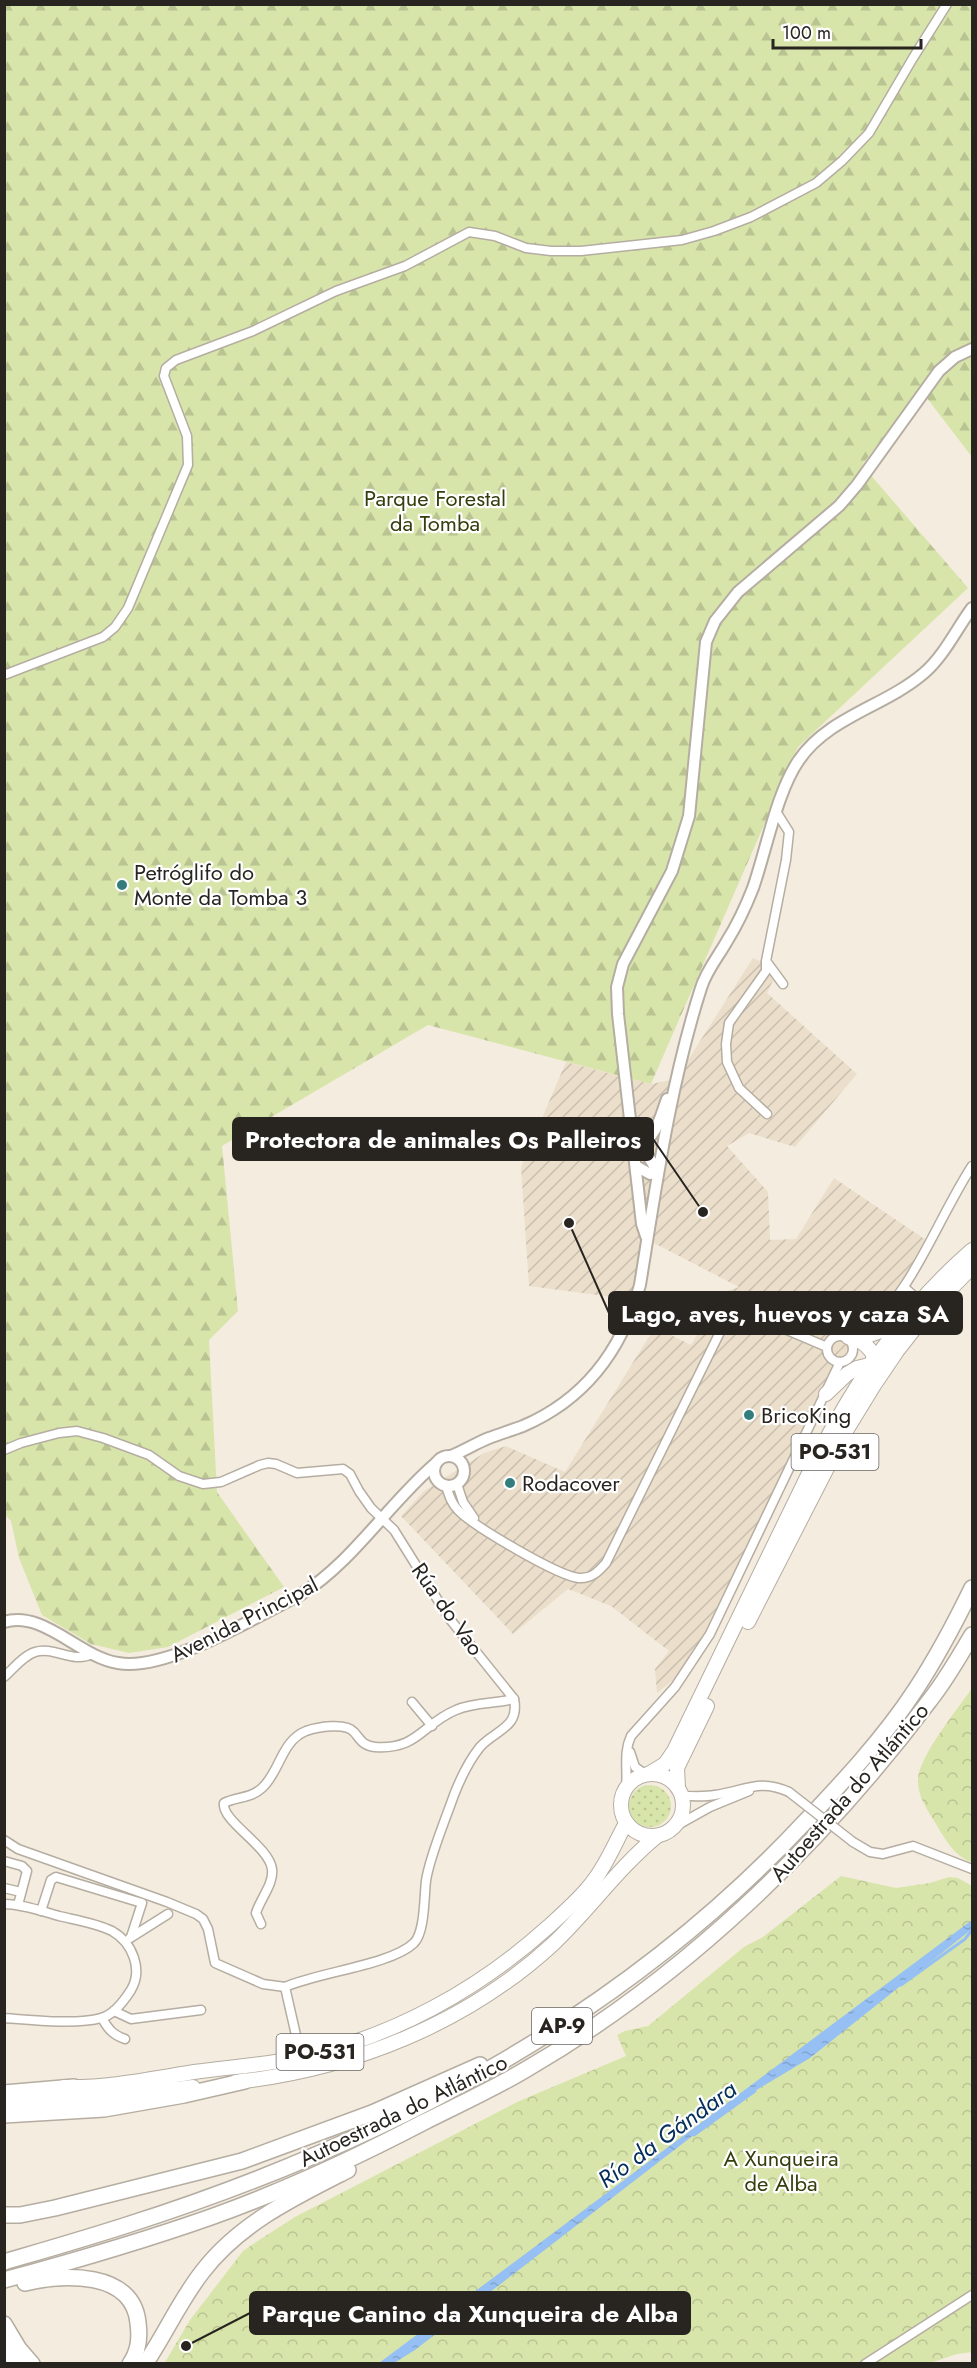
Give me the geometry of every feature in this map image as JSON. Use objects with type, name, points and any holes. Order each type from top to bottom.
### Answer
[{"type":"highway","name":"Autoestrada do Atlántico","points":[[4,2262],[129,2225],[268,2175],[431,2101],[517,2054],[564,2025],[648,1966],[702,1921],[778,1851],[810,1817],[873,1745],[915,1690],[954,1626],[972,1588]]},
{"type":"highway","name":"Autoestrada do Atlántico","points":[[4,2280],[123,2247],[214,2216],[366,2152],[525,2071],[609,2015],[689,1955],[817,1836],[932,1698],[972,1635]]},
{"type":"highway","points":[[4,2215],[20,2215],[55,2208],[242,2161],[372,2113],[564,2025]]},
{"type":"highway","points":[[145,2364],[179,2306],[204,2270],[239,2234],[282,2204],[495,2095],[525,2071]]},
{"type":"highway","points":[[4,2115],[104,2109],[184,2095],[245,2081]]},
{"type":"highway","points":[[4,2093],[74,2088]]},
{"type":"highway","points":[[4,2289],[30,2282],[65,2277],[87,2277],[107,2282],[123,2293],[138,2319],[138,2348],[130,2364]]},
{"type":"highway","points":[[5,2325],[19,2349],[32,2364]]},
{"type":"highway","points":[[4,2345],[17,2364]]},
{"type":"main road","name":"PO-531","points":[[626,1787],[631,1781],[665,1764],[674,1751],[834,1423],[871,1365],[918,1306],[972,1250]]},
{"type":"main road","name":"PO-531","points":[[4,2103],[47,2103],[107,2098],[245,2081],[336,2063],[367,2054],[448,2018],[482,1998],[551,1945],[589,1909],[625,1864],[657,1836],[671,1831],[676,1826],[683,1806],[677,1768],[767,1581],[848,1429],[897,1351],[926,1314],[972,1267]]},
{"type":"main road","points":[[854,1338],[881,1331],[934,1295],[956,1284]]},
{"type":"main road","points":[[730,1659],[734,1640],[744,1618],[816,1475],[836,1430],[868,1377],[873,1356],[854,1338]]},
{"type":"main road","points":[[826,1394],[847,1374],[857,1368],[871,1365]]},
{"type":"main road","points":[[647,1774],[666,1777],[680,1792]]},
{"type":"main road","points":[[626,1787],[620,1805],[626,1823],[639,1834],[657,1836]]},
{"type":"main road","name":"PO-531","points":[[4,2086],[74,2088],[105,2085],[302,2057],[372,2036],[435,2008],[522,1951],[588,1889],[626,1823]]},
{"type":"street","points":[[4,675],[103,637],[115,627],[128,608],[188,465],[187,436],[164,376],[166,368],[176,360],[253,331],[336,291],[405,266],[469,232],[495,236],[526,248],[581,251],[682,240],[751,217],[816,183],[842,161],[869,133],[947,4]]},
{"type":"street","points":[[647,1240],[642,1224],[618,1014],[617,987],[623,964],[672,871],[689,816],[706,642],[715,621],[738,592],[839,506],[857,485],[939,371],[955,357],[972,348]]},
{"type":"street","points":[[435,1477],[436,1463],[445,1456],[451,1456],[480,1442],[524,1426],[547,1413],[586,1384],[606,1362],[619,1341],[632,1314],[640,1285],[676,1079],[701,986],[748,899],[786,785],[798,762],[810,746],[826,733],[909,685],[926,672],[972,608]]},
{"type":"street","points":[[767,1114],[739,1088],[727,1062],[726,1044],[729,1023],[766,971],[789,832],[777,813]]},
{"type":"street","points":[[766,961],[783,984]]},
{"type":"street","points":[[640,1144],[647,1141],[656,1130],[676,1079]]},
{"type":"street","points":[[632,1130],[658,1172]]},
{"type":"street","points":[[636,1166],[650,1174],[658,1172]]},
{"type":"street","points":[[840,1362],[829,1356],[827,1347],[835,1336],[854,1338],[880,1320],[905,1288],[972,1166]]},
{"type":"street","points":[[905,1288],[918,1306]]},
{"type":"street","points":[[480,1442],[462,1464],[463,1475],[451,1485],[450,1500],[459,1511],[515,1548],[564,1575],[581,1578],[596,1574],[606,1563],[726,1320],[737,1313],[749,1314],[827,1347]]},
{"type":"street","points":[[626,1787],[628,1769],[626,1757],[629,1740],[635,1730],[675,1687],[710,1634],[840,1362],[848,1359],[853,1352],[854,1338]]},
{"type":"street","name":"Rúa do Vao","points":[[4,1450],[59,1433],[77,1431],[149,1455],[179,1476],[202,1484],[221,1482],[260,1465],[268,1464],[276,1464],[297,1473],[332,1468],[343,1470],[350,1474],[359,1491],[400,1539],[449,1618],[514,1699]]},
{"type":"street","points":[[451,1456],[462,1464]]},
{"type":"street","name":"Avenida Principal","points":[[4,1622],[26,1619],[92,1654],[118,1664],[142,1664],[167,1659],[318,1583],[340,1564],[436,1463]]},
{"type":"street","points":[[417,1481],[435,1477],[451,1485]]},
{"type":"street","points":[[4,1677],[27,1656],[36,1652],[47,1651],[68,1657],[92,1654]]},
{"type":"street","points":[[4,1840],[18,1849],[196,1914],[203,1919],[208,1929],[215,1962],[263,1984],[285,1987],[317,1975],[371,1963],[408,1949],[417,1941],[421,1928],[426,1878],[464,1768],[483,1745],[513,1719],[516,1710],[514,1699],[455,1710],[407,1744],[397,1747],[372,1747],[362,1743],[354,1731],[345,1727],[308,1730],[293,1739],[264,1787],[249,1797],[224,1803],[223,1809],[226,1814],[247,1833],[270,1862],[272,1879],[256,1913],[261,1924]]},
{"type":"street","points":[[412,1702],[432,1726]]},
{"type":"street","points":[[629,1740],[635,1767],[647,1774]]},
{"type":"street","points":[[676,1826],[710,1807],[764,1785]]},
{"type":"street","points":[[680,1792],[716,1795],[749,1786],[775,1785],[789,1792],[853,1842],[870,1852],[883,1854],[913,1846],[972,1869]]},
{"type":"street","points":[[4,1861],[22,1866],[27,1871],[18,1905]]},
{"type":"street","points":[[41,1911],[51,1880],[56,1877],[142,1903],[128,1940]]},
{"type":"street","points":[[4,1888],[21,1892]]},
{"type":"street","points":[[4,1904],[18,1905],[113,1932],[128,1940],[135,1958],[135,1982],[126,1998],[114,2011],[102,2018],[38,2021],[4,2018]]},
{"type":"street","points":[[128,1940],[168,1914]]},
{"type":"street","points":[[285,1987],[302,2057]]},
{"type":"street","points":[[114,2011],[131,2019],[201,2010]]},
{"type":"street","points":[[102,2018],[107,2028],[116,2036],[125,2038]]},
{"type":"street","points":[[866,2364],[972,2295]]},
{"type":"shaded area","points":[[753,958],[778,970],[767,993],[857,1074],[795,1147],[749,1133],[727,1146],[768,1192],[770,1240],[796,1239],[834,1178],[929,1242],[905,1288],[920,1300],[857,1339],[826,1394],[710,1634],[687,1669],[657,1693],[655,1669],[669,1651],[611,1606],[568,1589],[513,1634],[401,1516],[424,1491],[484,1453],[506,1446],[565,1472],[655,1327],[691,1345],[721,1293],[739,1287],[648,1240],[636,1300],[529,1286],[521,1167],[566,1062],[651,1084],[676,1079]]},
{"type":"green space","name":"Parque Forestal da Tomba","points":[[4,5],[972,5],[972,457],[920,389],[862,465],[968,588],[798,747],[651,1084],[428,1025],[222,1146],[238,1311],[209,1340],[217,1492],[284,1587],[168,1647],[129,1653],[91,1644],[42,1615],[19,1558],[11,1521],[5,1515]]},
{"type":"green space","points":[[972,1688],[972,1863],[955,1852],[943,1836],[924,1804],[918,1782],[919,1772],[931,1748]]},
{"type":"green space","points":[[650,1785],[665,1791],[671,1806],[665,1821],[650,1827],[635,1821],[629,1806],[635,1791]]},
{"type":"green space","name":"A Xunqueira de Alba","points":[[841,1876],[896,1888],[930,1883],[949,1877],[958,1878],[972,1886],[972,2352],[957,2354],[927,2364],[164,2364],[190,2320],[243,2251],[295,2217],[517,2102],[626,2056],[617,2035],[648,2026],[744,1947],[763,1937]]},
{"type":"water","points":[[972,1920],[972,1929],[810,2058],[753,2092],[695,2134],[415,2350],[394,2363],[379,2363]]},
{"type":"waterway","name":"Río da Gándara","points":[[901,1985],[965,1939],[972,1930]]},
{"type":"waterway","name":"Río da Gándara","points":[[694,2135],[755,2091]]},
{"type":"place","name":"Petróglifo do Monte da Tomba 3","points":[[122,885]]},
{"type":"place","name":"Protectora de animales Os Palleiros","points":[[703,1212]]},
{"type":"place","name":"Lago, aves, huevos y caza SA","points":[[569,1223]]},
{"type":"place","name":"BricoKing","points":[[749,1415]]},
{"type":"place","name":"Rodacover","points":[[510,1483]]},
{"type":"place","name":"Parque Canino da Xunqueira de Alba","points":[[186,2346]]}]
